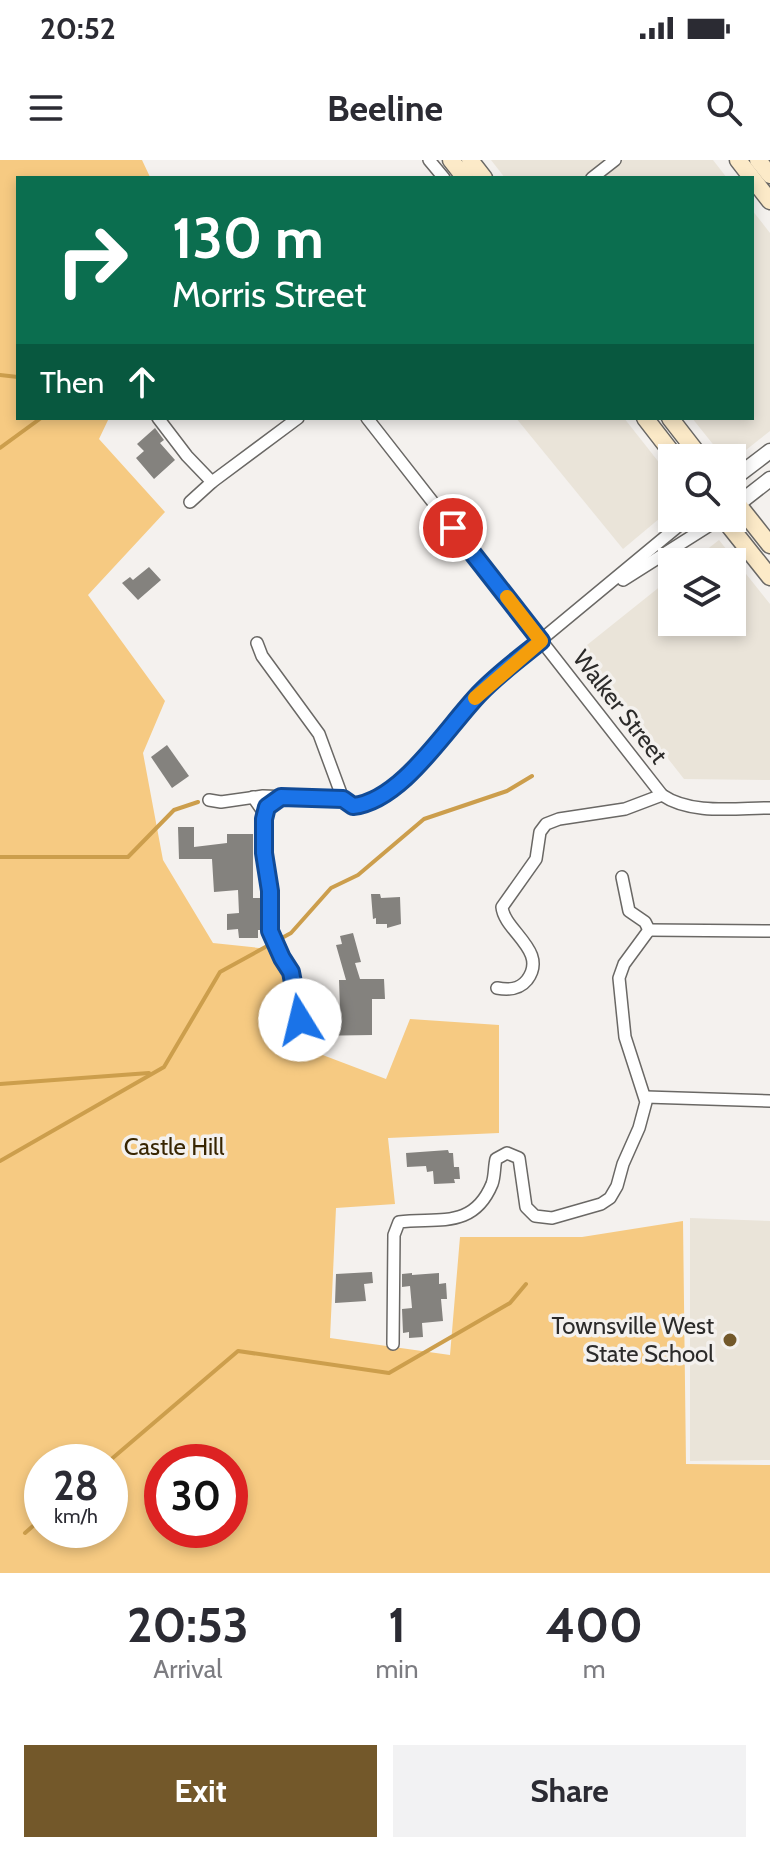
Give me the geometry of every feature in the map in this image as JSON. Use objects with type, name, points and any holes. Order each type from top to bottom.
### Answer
[{"type":"main road","points":[[451,160],[463,176]]},
{"type":"main road","points":[[470,160],[482,176]]},
{"type":"main road","points":[[738,160],[750,176]]},
{"type":"main road","points":[[758,160],[770,175]]},
{"type":"main road","points":[[754,180],[770,201]]},
{"type":"main road","points":[[647,420],[665,444]]},
{"type":"main road","points":[[672,420],[690,444]]},
{"type":"main road","points":[[746,517],[770,545]]},
{"type":"main road","points":[[733,532],[770,577]]},
{"type":"street","points":[[429,160],[442,176]]},
{"type":"street","points":[[595,176],[615,160]]},
{"type":"street","points":[[160,420],[212,482]]},
{"type":"street","points":[[190,502],[295,420]]},
{"type":"street","name":"Walker Street","points":[[369,420],[662,795]]},
{"type":"street","points":[[746,469],[770,451]]},
{"type":"street","points":[[746,495],[769,480],[754,463]]},
{"type":"street","points":[[257,643],[266,663],[319,734],[343,799],[351,806],[364,804],[390,789],[435,746],[490,682],[671,532]]},
{"type":"street","points":[[687,532],[690,539]]},
{"type":"street","points":[[601,591],[701,532]]},
{"type":"street","points":[[497,988],[519,986],[530,972],[532,963],[526,943],[506,921],[502,907],[536,859],[543,826],[559,819],[635,806],[662,795],[690,806],[770,808]]},
{"type":"street","points":[[209,800],[216,803],[253,797],[343,799]]},
{"type":"street","points":[[253,797],[264,819],[272,938],[294,979],[300,1020]]},
{"type":"street","points":[[264,819],[267,807],[281,797]]},
{"type":"street","points":[[622,877],[629,911],[645,922],[649,930]]},
{"type":"street","points":[[649,930],[770,931]]},
{"type":"street","points":[[393,1344],[394,1235],[399,1222],[439,1222],[468,1214],[480,1203],[492,1184],[496,1159],[507,1153],[519,1158],[525,1202],[535,1216],[552,1218],[601,1204],[610,1198],[639,1128],[646,1097],[625,1037],[619,981],[624,964],[649,930]]},
{"type":"street","points":[[646,1097],[770,1101]]},
{"type":"shaded area","points":[[491,160],[713,160],[725,176],[503,176]]},
{"type":"shaded area","points":[[754,213],[770,233],[770,431],[746,450],[746,444],[713,444],[694,420],[754,420]]},
{"type":"shaded area","points":[[518,420],[626,420],[658,461],[658,520],[623,549]]},
{"type":"shaded area","points":[[719,540],[725,548],[709,548]]},
{"type":"shaded area","points":[[746,574],[770,604],[770,780],[684,779],[582,649],[658,588],[658,636],[746,636]]},
{"type":"shaded area","name":"Townsville West State School","points":[[690,1218],[770,1221],[770,1460],[690,1461]]},
{"type":"green space","name":"Castle Hill","points":[[0,160],[142,160],[150,176],[16,176],[16,420],[108,420],[99,439],[165,512],[88,595],[165,701],[143,753],[163,860],[213,943],[269,949],[320,1054],[386,1079],[410,1019],[499,1025],[499,1133],[388,1138],[395,1204],[336,1208],[330,1338],[450,1355],[460,1237],[582,1237],[683,1221],[686,1464],[770,1465],[770,1573],[0,1573]]},
{"type":"building","points":[[155,428],[164,440],[160,443],[175,460],[154,479],[136,458],[144,451],[137,444]]},
{"type":"building","points":[[149,567],[161,580],[138,600],[122,583],[130,577],[133,580]]},
{"type":"building","points":[[167,745],[189,776],[172,788],[151,757]]},
{"type":"building","points":[[178,827],[194,827],[194,847],[227,843],[227,834],[253,834],[253,898],[260,898],[262,930],[258,930],[258,938],[239,938],[238,929],[227,930],[227,914],[239,913],[238,890],[214,892],[212,859],[179,859]]},
{"type":"building","points":[[371,894],[380,894],[381,898],[400,897],[401,924],[387,928],[387,924],[376,924]]},
{"type":"building","points":[[353,933],[361,962],[355,963],[360,979],[384,979],[385,999],[372,999],[372,1035],[307,1036],[307,1024],[335,1024],[335,1010],[340,1010],[339,980],[346,980],[336,945],[342,944],[340,936]]},
{"type":"building","points":[[448,1150],[453,1153],[454,1167],[459,1167],[460,1179],[454,1179],[455,1183],[434,1184],[433,1171],[427,1172],[426,1166],[407,1167],[406,1153]]},
{"type":"building","points":[[372,1272],[373,1283],[364,1284],[366,1301],[335,1303],[336,1274]]},
{"type":"building","points":[[439,1273],[439,1284],[446,1283],[447,1299],[441,1299],[443,1321],[422,1323],[423,1337],[409,1338],[409,1332],[403,1333],[402,1309],[412,1308],[410,1286],[402,1287],[402,1274]]},
{"type":"waterway","points":[[0,375],[16,377]]},
{"type":"waterway","points":[[0,448],[38,420]]},
{"type":"waterway","points":[[0,1161],[164,1067],[220,972],[291,933],[331,888],[358,875],[424,819],[507,791],[532,776]]},
{"type":"waterway","points":[[0,857],[128,857],[174,810],[198,802]]},
{"type":"waterway","points":[[0,1084],[149,1073]]},
{"type":"waterway","points":[[128,1445],[238,1351],[389,1373],[510,1303],[526,1284]]},
{"type":"slow traffic","points":[[475,698],[541,641],[507,597]]},
{"type":"place","name":"Townsville West State School","points":[[730,1340]]},
{"type":"route","points":[[300,1020],[291,972],[270,931],[270,891],[264,853],[265,810],[281,797],[343,799],[353,806],[369,803],[381,796],[435,746],[490,682],[541,641],[453,528]]}]
